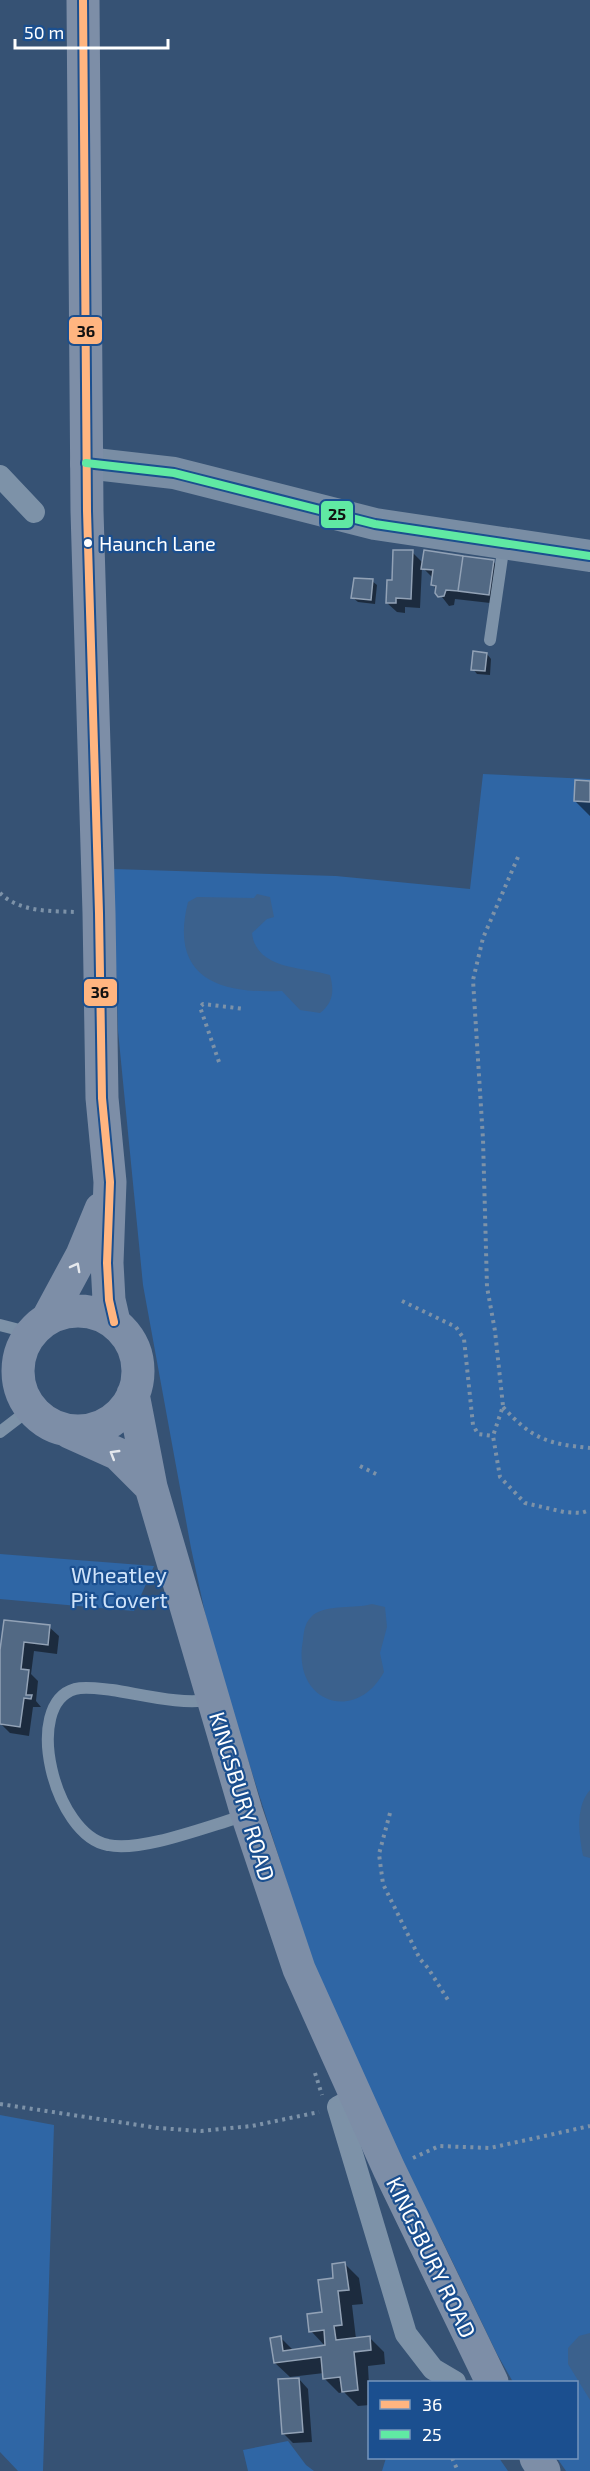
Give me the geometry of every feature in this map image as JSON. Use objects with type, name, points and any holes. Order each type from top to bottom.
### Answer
[{"type":"main road","name":"KINGSBURY ROAD","points":[[69,1432],[92,1431],[112,1421],[128,1405],[137,1384],[137,1361],[129,1340],[114,1322],[109,1300],[107,1263],[110,1182],[102,1098],[86,463],[83,0]]},
{"type":"main road","name":"KINGSBURY ROAD","points":[[110,1182],[82,1255],[26,1325],[17,1371],[20,1391],[30,1409],[47,1424],[118,1454],[151,1487]]},
{"type":"main road","points":[[26,1325],[70,1311],[93,1313],[114,1322]]},
{"type":"main road","name":"KINGSBURY ROAD","points":[[133,1394],[151,1487],[246,1811],[347,2102],[389,2169],[492,2381]]},
{"type":"street","points":[[86,463],[174,473],[375,524],[590,556]]},
{"type":"street","points":[[0,476],[34,513]]},
{"type":"street","name":"KINGSBURY ROAD","points":[[347,2102],[406,2334],[433,2369],[453,2381]]},
{"type":"lane","points":[[490,640],[504,543]]},
{"type":"lane","points":[[0,1432],[30,1409]]},
{"type":"lane","points":[[213,1698],[185,1700],[100,1689],[76,1689],[69,1692],[59,1699],[50,1726],[49,1764],[55,1786],[74,1824],[93,1841],[112,1846],[155,1841],[237,1818],[246,1811]]},
{"type":"path","points":[[518,857],[483,938],[473,980],[483,1139],[487,1287],[495,1331],[503,1406],[493,1436],[500,1477],[525,1503],[564,1512],[581,1513],[590,1510]]},
{"type":"path","points":[[0,893],[8,901],[39,910],[99,913]]},
{"type":"path","points":[[219,1062],[200,1007],[203,1004],[215,1004],[245,1009]]},
{"type":"path","points":[[402,1301],[456,1327],[464,1339],[473,1425],[478,1434],[493,1436]]},
{"type":"path","points":[[503,1406],[519,1424],[534,1434],[557,1445],[590,1448]]},
{"type":"path","points":[[360,1466],[378,1475]]},
{"type":"path","points":[[390,1813],[379,1854],[383,1884],[420,1959],[448,2000]]},
{"type":"path","points":[[0,2104],[158,2128],[201,2131],[252,2127],[347,2102]]},
{"type":"path","points":[[389,2169],[440,2146],[490,2148],[590,2127]]},
{"type":"green space","points":[[483,774],[590,779],[590,2471],[566,2471],[558,2459],[578,2459],[578,2381],[512,2381],[440,2236],[393,2155],[310,1955],[249,1763],[219,1678],[191,1548],[143,1285],[118,1031],[113,869],[336,876],[470,889]]},
{"type":"green space","name":"Wheatley Pit Covert","points":[[0,1554],[154,1566],[134,1611],[0,1599]]},
{"type":"green space","points":[[0,2115],[54,2125],[43,2471],[18,2471],[0,2452]]},
{"type":"green space","points":[[288,2441],[306,2465],[314,2471],[248,2471],[243,2450]]},
{"type":"green space","points":[[386,2459],[500,2459],[508,2471],[382,2471]]},
{"type":"shaded area","points":[[257,894],[270,897],[274,917],[267,919],[252,933],[255,945],[262,954],[282,965],[330,975],[332,996],[328,1005],[320,1013],[300,1010],[282,991],[238,989],[219,984],[204,976],[193,964],[186,948],[184,927],[188,902],[197,897],[254,898]]},
{"type":"shaded area","points":[[372,1604],[385,1607],[387,1627],[380,1653],[384,1672],[372,1688],[357,1698],[342,1702],[328,1699],[316,1691],[307,1679],[302,1661],[303,1636],[307,1623],[313,1615],[327,1609]]},
{"type":"shaded area","points":[[590,1790],[590,1858],[583,1856],[579,1822],[582,1805]]},
{"type":"shaded area","points":[[590,2333],[590,2400],[568,2364],[568,2348],[579,2336]]},
{"type":"building","points":[[393,550],[413,550],[411,599],[396,598],[396,603],[386,603],[387,580],[392,580]]},
{"type":"building","points":[[424,550],[463,556],[458,591],[446,590],[444,596],[438,597],[435,593],[436,586],[431,585],[433,570],[421,569]]},
{"type":"building","points":[[463,556],[494,560],[489,595],[458,591]]},
{"type":"building","points":[[354,578],[373,579],[371,600],[351,598]]},
{"type":"building","points":[[473,651],[487,653],[485,671],[471,670]]},
{"type":"building","points":[[575,780],[590,781],[590,802],[574,801]]},
{"type":"building","points":[[4,1620],[50,1625],[48,1645],[24,1642],[21,1669],[29,1670],[26,1695],[32,1695],[31,1699],[24,1698],[20,1727],[0,1724],[0,1650]]},
{"type":"building","points":[[345,2262],[349,2290],[338,2291],[342,2325],[334,2326],[336,2340],[370,2336],[371,2350],[354,2352],[358,2390],[342,2392],[340,2377],[323,2379],[321,2357],[274,2363],[270,2338],[281,2336],[283,2351],[325,2345],[324,2330],[309,2332],[307,2314],[322,2312],[318,2280],[333,2278],[332,2264]]},
{"type":"building","points":[[299,2378],[303,2432],[282,2434],[278,2379]]},
{"type":"transit line","name":"36","points":[[83,0],[87,511],[102,1098],[110,1182],[107,1263],[109,1300],[114,1322]]},
{"type":"transit line","name":"25","points":[[86,463],[174,473],[375,524],[590,556]]},
{"type":"place","name":"Haunch Lane","points":[[88,543]]}]
